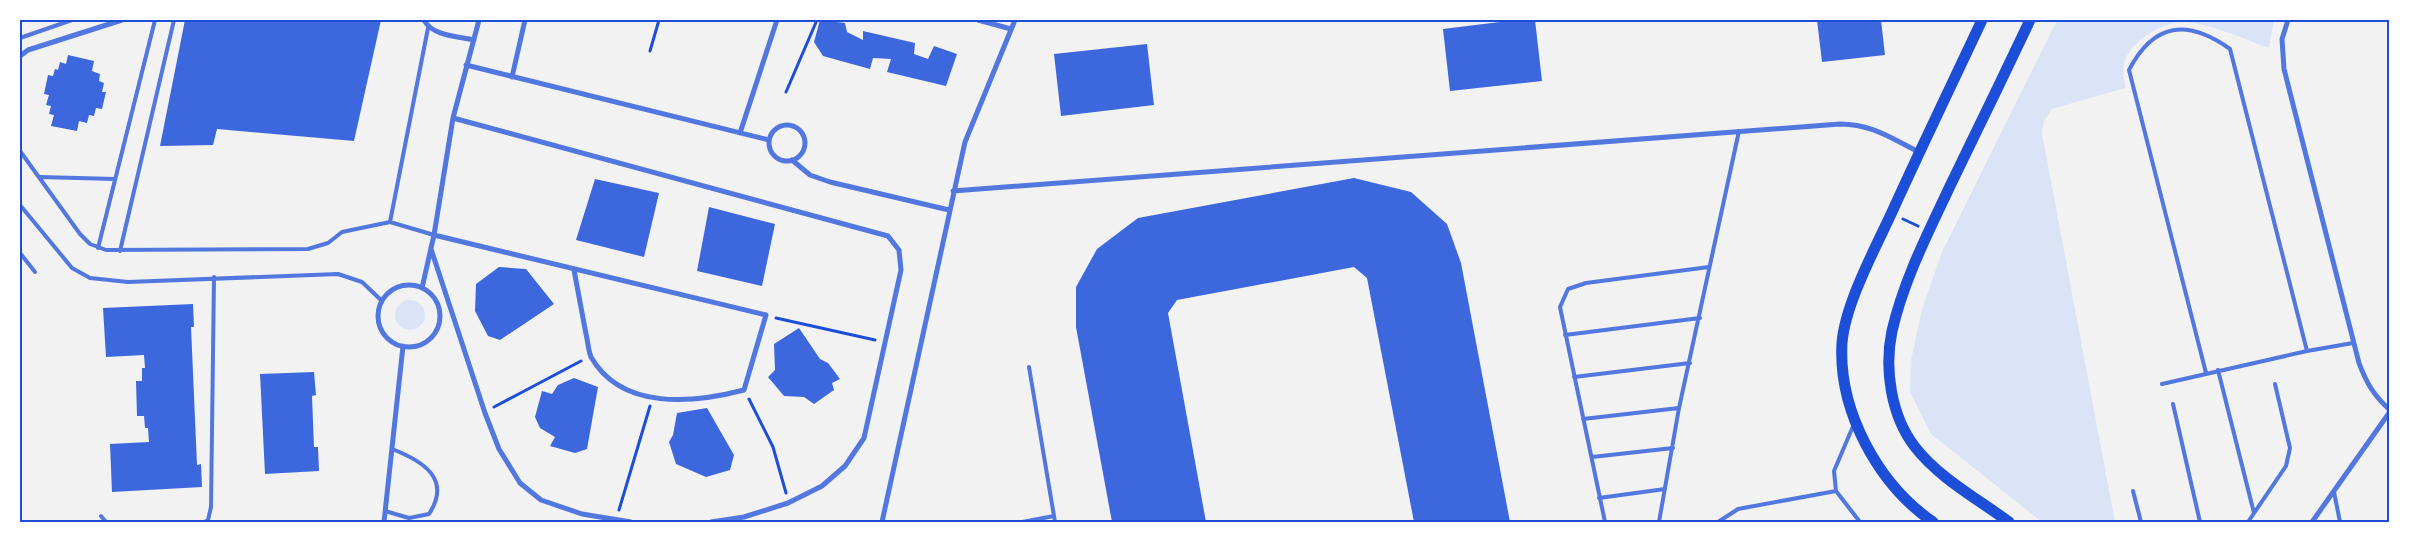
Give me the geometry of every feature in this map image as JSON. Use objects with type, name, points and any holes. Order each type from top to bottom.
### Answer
[{"type":"main road","points":[[1933,522],[1920,513],[1881,471],[1866,446],[1855,420],[1844,384],[1842,343],[1848,315],[1871,256],[1982,20]]},
{"type":"main road","points":[[2009,522],[1947,477],[1915,446],[1899,417],[1892,394],[1889,363],[1892,332],[1914,263],[2030,20]]},
{"type":"street","points":[[20,56],[28,50],[122,20]]},
{"type":"street","points":[[424,20],[428,28],[440,33],[474,40]]},
{"type":"street","points":[[422,288],[434,235],[453,118],[479,20]]},
{"type":"street","points":[[512,77],[525,20]]},
{"type":"street","points":[[740,133],[777,20]]},
{"type":"street","points":[[978,20],[1011,29]]},
{"type":"street","points":[[882,522],[948,210],[965,142],[1015,20]]},
{"type":"street","points":[[2288,20],[2282,39],[2284,69],[2353,343],[2367,384],[2377,399],[2389,409]]},
{"type":"street","points":[[466,65],[769,140]]},
{"type":"street","points":[[453,118],[888,236],[899,250],[901,270],[864,438],[845,466],[822,486],[788,503],[744,517],[711,522]]},
{"type":"street","points":[[953,191],[1739,131],[1859,124],[1874,129],[1919,153]]},
{"type":"street","points":[[792,160],[804,148],[803,136],[796,128],[785,125],[775,130],[769,140],[769,146],[775,156],[780,159],[792,160],[810,175],[830,182],[948,210]]},
{"type":"street","points":[[434,235],[766,315],[744,390],[713,398],[683,400],[653,398],[625,389],[606,376],[591,356],[574,270]]},
{"type":"street","points":[[431,249],[485,413],[499,449],[520,483],[541,500],[582,514],[631,522]]},
{"type":"street","points":[[402,286],[422,288],[436,301],[440,320],[437,329],[424,343],[414,347],[393,343],[385,336],[380,327],[378,316],[382,301],[393,289],[402,286]]},
{"type":"street","points":[[384,522],[403,346]]},
{"type":"street","points":[[2312,522],[2389,413]]},
{"type":"lane","points":[[20,38],[72,20]]},
{"type":"lane","points":[[98,248],[155,20]]},
{"type":"lane","points":[[120,251],[174,20]]},
{"type":"lane","points":[[390,222],[428,28]]},
{"type":"lane","points":[[2206,373],[2129,70],[2138,52],[2162,33],[2189,28],[2213,36],[2230,49],[2306,351]]},
{"type":"lane","points":[[1659,522],[1679,408],[1739,131]]},
{"type":"lane","points":[[20,151],[80,234],[98,248],[120,251],[308,249],[328,244],[342,232],[390,222],[434,235]]},
{"type":"lane","points":[[39,177],[115,179]]},
{"type":"lane","points":[[20,205],[72,268],[90,278],[128,282],[214,277],[338,274],[362,282],[382,301]]},
{"type":"lane","points":[[20,253],[34,272]]},
{"type":"lane","points":[[1605,522],[1560,307],[1568,289],[1586,283],[1709,267]]},
{"type":"lane","points":[[205,522],[208,520],[211,507],[214,277]]},
{"type":"lane","points":[[1565,335],[1700,318]]},
{"type":"lane","points":[[2162,384],[2306,351],[2353,343]]},
{"type":"lane","points":[[1574,377],[1690,363]]},
{"type":"lane","points":[[1029,367],[1055,522]]},
{"type":"lane","points":[[2218,370],[2254,514]]},
{"type":"lane","points":[[2248,522],[2286,466],[2290,448],[2275,384]]},
{"type":"lane","points":[[2173,404],[2200,522]]},
{"type":"lane","points":[[1583,419],[1679,408]]},
{"type":"lane","points":[[1855,420],[1834,471],[1836,491],[1857,521]]},
{"type":"lane","points":[[1592,457],[1673,448]]},
{"type":"lane","points":[[386,512],[410,518],[429,514],[438,502],[438,485],[428,469],[415,458],[392,449]]},
{"type":"lane","points":[[1599,498],[1665,489]]},
{"type":"lane","points":[[1718,522],[1738,509],[1836,491]]},
{"type":"lane","points":[[2133,491],[2140,522]]},
{"type":"lane","points":[[2334,492],[2340,522]]},
{"type":"lane","points":[[101,516],[106,522]]},
{"type":"lane","points":[[1022,522],[1054,516]]},
{"type":"path","points":[[650,51],[659,20]]},
{"type":"path","points":[[786,92],[817,20]]},
{"type":"path","points":[[1891,213],[1929,231]]},
{"type":"path","points":[[766,315],[886,342]]},
{"type":"path","points":[[485,413],[591,356]]},
{"type":"path","points":[[744,390],[773,448],[788,503]]},
{"type":"path","points":[[616,520],[653,398]]},
{"type":"shaded area","points":[[2057,20],[2274,20],[2269,48],[2208,26],[2187,22],[2178,22],[2159,28],[2140,40],[2127,56],[2123,67],[2125,88],[2052,109],[2044,121],[2042,133],[2115,522],[2042,522],[1931,434],[1910,392],[1911,360],[1922,309],[1942,252]]},
{"type":"shaded area","points":[[410,300],[420,305],[425,315],[420,325],[410,330],[400,325],[395,315],[400,305]]},
{"type":"building","points":[[185,20],[381,20],[354,141],[217,129],[213,145],[160,146]]},
{"type":"building","points":[[820,20],[845,23],[847,32],[863,40],[863,31],[915,43],[914,54],[928,59],[934,46],[957,54],[946,86],[887,72],[891,59],[873,58],[870,69],[823,56],[814,42]]},
{"type":"building","points":[[1516,20],[1535,20],[1542,81],[1450,91],[1443,29]]},
{"type":"building","points":[[1817,20],[1881,20],[1885,55],[1822,62]]},
{"type":"building","points":[[1147,44],[1154,105],[1061,116],[1054,54]]},
{"type":"building","points":[[68,55],[94,61],[92,71],[100,74],[99,81],[104,83],[102,92],[106,92],[102,109],[96,108],[94,116],[89,115],[87,123],[79,121],[77,131],[51,126],[54,115],[49,114],[51,106],[46,105],[49,95],[44,94],[48,75],[53,76],[55,69],[58,70],[60,62],[66,64]]},
{"type":"building","points":[[1354,178],[1411,192],[1447,224],[1461,263],[1510,522],[1414,522],[1367,278],[1354,267],[1177,300],[1168,313],[1206,522],[1112,522],[1076,327],[1076,287],[1097,249],[1138,218]]},
{"type":"building","points":[[595,179],[659,193],[644,257],[576,240]]},
{"type":"building","points":[[709,207],[775,224],[762,286],[697,271]]},
{"type":"building","points":[[499,267],[526,269],[554,304],[500,340],[488,336],[475,311],[476,284]]},
{"type":"building","points":[[193,304],[194,327],[191,327],[197,465],[201,464],[202,487],[112,492],[110,444],[149,442],[148,428],[145,428],[144,416],[137,416],[136,381],[142,381],[142,368],[145,368],[144,355],[106,357],[103,308]]},
{"type":"building","points":[[799,328],[820,359],[828,363],[840,379],[832,383],[834,390],[814,404],[804,397],[784,396],[768,377],[775,370],[774,344]]},
{"type":"building","points":[[314,372],[316,395],[312,396],[314,447],[318,447],[319,471],[265,474],[260,374]]},
{"type":"building","points":[[574,378],[598,387],[587,449],[575,453],[550,446],[555,437],[540,428],[535,417],[542,391],[552,394],[558,385]]},
{"type":"building","points":[[707,408],[734,455],[730,470],[706,477],[676,464],[669,442],[673,435],[677,413]]}]
